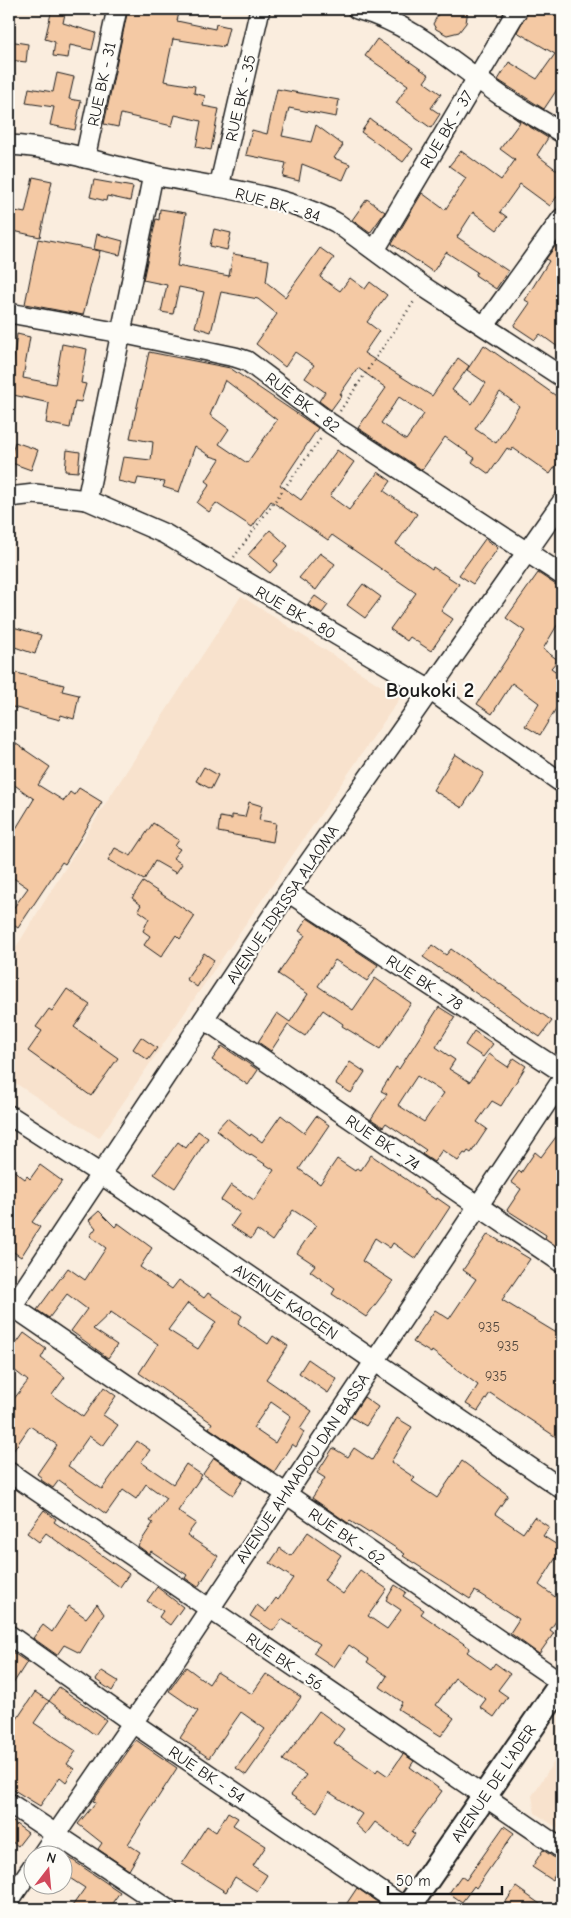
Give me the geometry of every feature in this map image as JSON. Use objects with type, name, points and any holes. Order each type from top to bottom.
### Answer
[{"type":"main road","name":"AVENUE DE L'ADER","points":[[407,1909],[562,1683]]},
{"type":"street","name":"RUE BK - 31","points":[[85,158],[117,9]]},
{"type":"street","name":"RUE BK - 35","points":[[219,187],[260,9]]},
{"type":"street","points":[[357,9],[380,17],[433,45],[502,96],[562,133]]},
{"type":"street","name":"RUE BK - 37","points":[[375,250],[518,9]]},
{"type":"street","name":"RUE BK - 84","points":[[9,145],[85,158],[153,175],[219,187],[322,214],[375,250],[424,287],[485,325],[562,378]]},
{"type":"street","points":[[87,500],[153,175]]},
{"type":"street","points":[[485,325],[562,218]]},
{"type":"street","name":"RUE BK - 82","points":[[9,313],[121,333],[235,357],[247,362],[331,424],[562,575]]},
{"type":"street","name":"RUE BK - 80","points":[[9,497],[35,494],[87,500],[165,534],[430,690],[562,783]]},
{"type":"street","name":"AVENUE IDRISSA ALAOMA","points":[[10,1308],[288,892],[562,502]]},
{"type":"street","name":"RUE BK - 78","points":[[288,892],[562,1072]]},
{"type":"street","name":"RUE BK - 74","points":[[204,1019],[562,1263]]},
{"type":"street","name":"AVENUE AHMADOU DAN BASSA","points":[[48,1846],[209,1610],[562,1080]]},
{"type":"street","name":"AVENUE KAOCEN","points":[[9,1115],[99,1173],[562,1490]]},
{"type":"street","name":"RUE BK - 62","points":[[10,1308],[562,1683]]},
{"type":"street","name":"RUE BK - 56","points":[[9,1472],[562,1849]]},
{"type":"street","name":"RUE BK - 54","points":[[9,1635],[133,1723],[407,1909]]},
{"type":"street","points":[[9,1803],[168,1909]]},
{"type":"street","points":[[9,1901],[22,1882]]},
{"type":"shaded area","points":[[241,596],[400,698],[99,1138],[9,1079],[9,949],[13,952],[107,801]]},
{"type":"shaded area","points":[[562,1749],[562,1831],[535,1813],[532,1796]]},
{"type":"building","points":[[52,9],[66,9],[63,23],[96,33],[92,50],[70,45],[68,58],[53,56],[55,42],[45,39]]},
{"type":"building","points":[[128,9],[180,9],[177,21],[215,29],[216,24],[229,27],[224,47],[173,39],[164,81],[195,86],[194,93],[205,96],[203,106],[219,109],[211,150],[196,147],[201,121],[175,115],[172,126],[121,114],[118,127],[104,124]]},
{"type":"building","points":[[441,9],[468,9],[466,23],[459,32],[447,35],[436,29],[433,24]]},
{"type":"building","points":[[529,9],[562,9],[562,82],[544,109],[498,80],[509,62],[537,79],[555,54],[517,32]]},
{"type":"building","points":[[377,39],[429,75],[424,82],[441,94],[431,108],[440,114],[431,128],[396,103],[408,85],[365,56]]},
{"type":"building","points":[[9,41],[28,44],[26,62],[9,60]]},
{"type":"building","points":[[57,73],[74,77],[69,99],[81,101],[75,130],[50,125],[54,107],[26,103],[29,88],[53,92]]},
{"type":"building","points":[[277,89],[339,100],[336,117],[289,108],[282,136],[311,142],[316,125],[343,145],[334,158],[350,164],[343,180],[302,164],[299,181],[283,177],[286,163],[246,155],[252,130],[267,134]]},
{"type":"building","points":[[512,116],[548,138],[537,155],[562,174],[562,190],[550,206],[520,184],[500,212],[507,217],[497,230],[473,212],[457,237],[508,271],[496,289],[475,275],[477,272],[446,252],[433,272],[392,244],[422,193],[445,210],[466,178],[449,166],[461,151],[501,180],[515,160],[500,149],[520,122]]},
{"type":"building","points":[[370,119],[413,149],[403,162],[361,132]]},
{"type":"building","points":[[33,177],[52,181],[40,237],[9,230],[10,210],[25,213]]},
{"type":"building","points":[[94,180],[133,187],[130,201],[107,196],[106,201],[90,197]]},
{"type":"building","points":[[367,199],[385,212],[370,233],[352,220]]},
{"type":"building","points":[[160,209],[186,213],[177,266],[229,276],[233,254],[269,260],[266,282],[285,297],[320,248],[334,258],[320,277],[340,291],[350,278],[365,289],[370,282],[387,295],[367,322],[379,331],[364,353],[432,396],[458,358],[469,366],[452,390],[472,404],[486,383],[467,370],[484,345],[562,400],[562,457],[550,474],[513,448],[511,451],[507,448],[489,474],[472,462],[475,458],[445,437],[422,470],[358,428],[386,388],[358,368],[331,410],[319,401],[325,392],[305,378],[314,365],[295,352],[285,367],[256,344],[277,314],[258,299],[221,292],[211,332],[195,327],[204,292],[179,287],[173,314],[161,312],[167,285],[143,280],[156,219],[159,220]],"holes":[[[500,392],[519,406],[496,443],[475,429]],[[399,397],[424,414],[406,440],[381,423]]]},
{"type":"building","points":[[214,229],[231,233],[227,250],[210,246]]},
{"type":"building","points":[[97,234],[123,241],[120,255],[94,249]]},
{"type":"building","points":[[562,237],[562,350],[540,334],[535,340],[514,326],[530,303],[525,300],[549,261],[546,259]]},
{"type":"building","points":[[38,239],[100,251],[83,315],[25,304]]},
{"type":"building","points":[[17,334],[30,337],[23,378],[55,384],[62,344],[87,349],[81,383],[86,384],[81,402],[75,401],[70,428],[46,423],[49,403],[9,394]]},
{"type":"building","points":[[149,352],[230,368],[318,428],[280,485],[301,500],[337,450],[354,462],[330,496],[349,510],[378,472],[391,481],[384,491],[417,514],[396,544],[432,569],[433,567],[459,584],[441,611],[453,619],[431,651],[410,637],[407,641],[390,629],[416,593],[332,535],[328,540],[271,501],[252,527],[216,503],[209,512],[197,503],[210,484],[206,481],[220,459],[210,456],[195,446],[179,492],[163,487],[165,482],[138,478],[136,485],[118,481],[123,457],[151,460],[153,442],[130,438]],"holes":[[[225,380],[277,420],[247,463],[219,444],[229,429],[210,415]]]},
{"type":"building","points":[[15,442],[38,450],[31,470],[9,462]]},
{"type":"building","points":[[67,450],[80,452],[78,472],[65,471]]},
{"type":"building","points":[[270,530],[288,546],[274,561],[278,564],[270,573],[248,555]]},
{"type":"building","points":[[485,539],[498,548],[473,584],[459,575]]},
{"type":"building","points":[[320,553],[335,564],[316,590],[299,578]]},
{"type":"building","points":[[538,573],[562,589],[562,617],[543,649],[558,660],[551,668],[562,676],[562,710],[557,707],[540,735],[525,726],[539,703],[512,683],[492,714],[477,704],[525,631],[506,618]]},
{"type":"building","points":[[363,584],[381,597],[365,618],[347,605]]},
{"type":"building","points":[[315,596],[328,605],[322,613],[308,605]]},
{"type":"building","points":[[13,627],[41,635],[35,654],[9,645]]},
{"type":"building","points":[[9,671],[64,685],[62,691],[79,695],[74,719],[61,715],[60,720],[9,706]]},
{"type":"building","points":[[9,739],[50,767],[38,785],[64,801],[70,792],[74,795],[79,788],[102,802],[65,864],[62,862],[18,928],[9,922],[9,914],[28,888],[9,875],[9,840],[34,799],[9,781]]},
{"type":"building","points":[[455,754],[484,773],[462,808],[433,790]]},
{"type":"building","points":[[204,767],[218,775],[211,789],[196,781]]},
{"type":"building","points":[[249,802],[262,806],[259,820],[276,823],[273,842],[218,832],[220,817],[232,819],[232,815],[245,817]]},
{"type":"building","points":[[153,823],[179,840],[175,846],[180,849],[173,858],[182,864],[176,873],[155,861],[144,880],[108,860],[115,848],[131,856]]},
{"type":"building","points":[[143,882],[195,916],[180,939],[176,935],[161,957],[144,945],[150,936],[143,931],[149,918],[138,910],[141,905],[132,898]]},
{"type":"building","points":[[307,918],[378,965],[367,981],[335,960],[318,986],[353,1010],[375,978],[411,1003],[380,1049],[342,1026],[343,1024],[323,1010],[305,1036],[288,1025],[271,1051],[258,1042],[277,1013],[290,1022],[308,994],[278,974],[305,935],[299,931]]},
{"type":"building","points":[[432,945],[446,955],[451,949],[552,1021],[540,1037],[423,957]]},
{"type":"building","points":[[204,953],[214,960],[197,987],[186,979]]},
{"type":"building","points":[[67,989],[90,1005],[74,1027],[118,1058],[91,1096],[28,1051],[42,1031],[36,1027],[49,1009],[52,1011]]},
{"type":"building","points":[[439,1007],[455,1017],[436,1047],[455,1060],[449,1069],[470,1082],[489,1054],[508,1067],[514,1058],[526,1066],[501,1106],[492,1101],[477,1122],[487,1129],[471,1153],[468,1151],[466,1154],[464,1153],[458,1161],[442,1150],[434,1162],[422,1154],[426,1150],[386,1123],[383,1127],[371,1119],[387,1094],[381,1091],[396,1067],[399,1069]],"holes":[[[417,1076],[444,1093],[424,1122],[398,1105]]]},
{"type":"building","points":[[474,1031],[493,1044],[483,1057],[465,1045]]},
{"type":"building","points":[[141,1037],[157,1048],[148,1060],[133,1049]]},
{"type":"building","points":[[222,1046],[258,1070],[248,1085],[212,1060]]},
{"type":"building","points":[[350,1062],[365,1072],[351,1093],[336,1084]]},
{"type":"building","points":[[281,1115],[304,1133],[316,1116],[329,1125],[299,1169],[320,1184],[337,1159],[355,1171],[357,1168],[361,1170],[371,1155],[436,1200],[437,1198],[450,1207],[416,1259],[393,1243],[390,1248],[375,1238],[362,1261],[393,1281],[366,1317],[332,1294],[335,1289],[310,1271],[315,1265],[297,1253],[316,1225],[293,1210],[272,1241],[257,1230],[251,1239],[231,1226],[240,1213],[221,1200],[231,1185],[254,1200],[274,1170],[250,1156],[216,1130],[227,1118],[250,1136],[251,1134],[262,1142]]},
{"type":"building","points":[[562,1129],[562,1250],[545,1238],[546,1235],[507,1210],[521,1189],[511,1182],[519,1171],[521,1173],[535,1152],[541,1157]]},
{"type":"building","points":[[198,1131],[208,1138],[175,1188],[154,1174],[178,1142],[186,1148]]},
{"type":"building","points":[[40,1165],[62,1181],[32,1222],[40,1227],[21,1257],[9,1249],[9,1167],[25,1179],[27,1176],[30,1179]]},
{"type":"building","points":[[99,1211],[115,1227],[118,1223],[152,1248],[140,1267],[172,1289],[179,1280],[204,1298],[208,1293],[242,1316],[238,1323],[268,1344],[273,1336],[288,1346],[266,1379],[312,1411],[300,1429],[304,1432],[296,1447],[292,1444],[274,1472],[209,1428],[212,1423],[139,1373],[158,1344],[111,1312],[93,1329],[117,1345],[108,1358],[71,1331],[87,1309],[67,1294],[49,1318],[37,1310],[68,1268],[85,1280],[106,1248],[90,1236],[96,1228],[89,1220]],"holes":[[[188,1303],[216,1322],[198,1349],[168,1330]],[[271,1402],[291,1416],[275,1443],[253,1428]]]},
{"type":"building","points":[[488,1234],[530,1259],[502,1300],[555,1332],[562,1322],[562,1441],[490,1393],[478,1411],[466,1404],[478,1385],[432,1351],[431,1353],[413,1342],[435,1310],[449,1319],[476,1279],[463,1270]]},
{"type":"building","points":[[24,1333],[46,1349],[41,1358],[65,1377],[52,1395],[83,1417],[104,1387],[116,1396],[103,1415],[118,1425],[103,1446],[89,1436],[68,1466],[102,1489],[137,1441],[150,1450],[141,1462],[173,1484],[186,1464],[202,1475],[178,1511],[196,1523],[187,1535],[218,1556],[198,1587],[185,1578],[187,1575],[151,1551],[149,1554],[138,1546],[153,1523],[150,1521],[166,1498],[146,1484],[136,1499],[123,1490],[106,1514],[59,1480],[53,1488],[41,1480],[42,1478],[37,1474],[57,1445],[30,1426],[9,1457],[9,1405],[28,1381],[9,1366],[9,1354]]},
{"type":"building","points":[[308,1359],[337,1379],[328,1393],[299,1373]]},
{"type":"building","points":[[364,1397],[378,1407],[366,1426],[351,1417]]},
{"type":"building","points":[[397,1418],[412,1427],[391,1462],[415,1478],[412,1481],[437,1498],[462,1461],[508,1495],[495,1514],[523,1533],[534,1517],[549,1527],[543,1536],[562,1548],[539,1585],[562,1602],[562,1612],[550,1630],[554,1633],[539,1654],[510,1633],[519,1619],[475,1591],[470,1599],[403,1556],[405,1554],[370,1531],[369,1533],[350,1521],[348,1523],[312,1498],[325,1478],[317,1473],[333,1448],[348,1457],[354,1448],[372,1460]]},
{"type":"building","points":[[214,1458],[244,1479],[233,1495],[203,1474]]},
{"type":"building","points":[[44,1510],[56,1519],[54,1522],[129,1574],[120,1587],[46,1533],[39,1542],[27,1533]]},
{"type":"building","points":[[308,1532],[341,1555],[324,1580],[343,1594],[360,1570],[387,1589],[368,1616],[387,1629],[401,1610],[386,1600],[395,1585],[406,1592],[403,1596],[424,1610],[421,1614],[470,1648],[467,1652],[491,1669],[495,1663],[510,1674],[498,1690],[508,1697],[494,1717],[480,1707],[486,1699],[455,1678],[436,1705],[454,1718],[441,1736],[398,1709],[402,1702],[380,1687],[387,1676],[367,1662],[369,1659],[349,1645],[334,1667],[313,1653],[320,1644],[282,1619],[273,1631],[250,1616],[257,1605],[266,1612],[276,1598],[278,1600],[293,1578],[270,1563],[280,1548],[291,1556]]},
{"type":"building","points":[[157,1587],[183,1607],[170,1625],[159,1617],[163,1611],[147,1601]]},
{"type":"building","points":[[97,1604],[104,1614],[80,1653],[64,1645],[57,1655],[33,1638],[43,1625],[52,1632],[69,1606],[86,1618]]},
{"type":"building","points":[[9,1650],[27,1662],[9,1690]]},
{"type":"building","points":[[186,1667],[209,1684],[217,1672],[252,1694],[266,1674],[301,1697],[246,1775],[236,1768],[265,1729],[241,1712],[209,1758],[180,1738],[198,1711],[169,1691]]},
{"type":"building","points":[[102,1671],[118,1681],[112,1691],[96,1680]]},
{"type":"building","points":[[59,1687],[106,1720],[95,1735],[49,1701]]},
{"type":"building","points":[[35,1692],[49,1701],[34,1723],[76,1751],[67,1764],[74,1769],[66,1782],[60,1777],[40,1806],[9,1787],[9,1731]]},
{"type":"building","points":[[319,1711],[344,1729],[334,1743],[376,1772],[378,1769],[388,1776],[403,1754],[414,1761],[410,1767],[442,1791],[412,1832],[415,1834],[407,1845],[375,1822],[366,1834],[355,1824],[362,1814],[329,1792],[317,1812],[291,1795],[306,1775],[283,1760]]},
{"type":"building","points":[[136,1740],[177,1768],[128,1844],[140,1852],[129,1870],[98,1849],[102,1843],[78,1824],[96,1802],[93,1801]]},
{"type":"building","points":[[228,1812],[238,1818],[233,1825],[266,1846],[253,1866],[267,1875],[257,1891],[235,1877],[226,1892],[182,1864],[207,1826],[216,1832]]},
{"type":"building","points":[[9,1819],[28,1833],[18,1846],[9,1840]]},
{"type":"building","points":[[504,1826],[514,1833],[476,1888],[474,1886],[462,1902],[449,1893],[461,1876],[466,1880]]},
{"type":"building","points":[[543,1850],[562,1863],[552,1880],[532,1867]]},
{"type":"building","points":[[72,1860],[120,1892],[108,1909],[70,1909],[85,1888],[72,1880]]},
{"type":"building","points":[[516,1887],[547,1909],[513,1909],[505,1903]]},
{"type":"building","points":[[357,1888],[387,1909],[343,1909]]},
{"type":"district","name":"Boukoki 2","points":[[430,690]]}]
